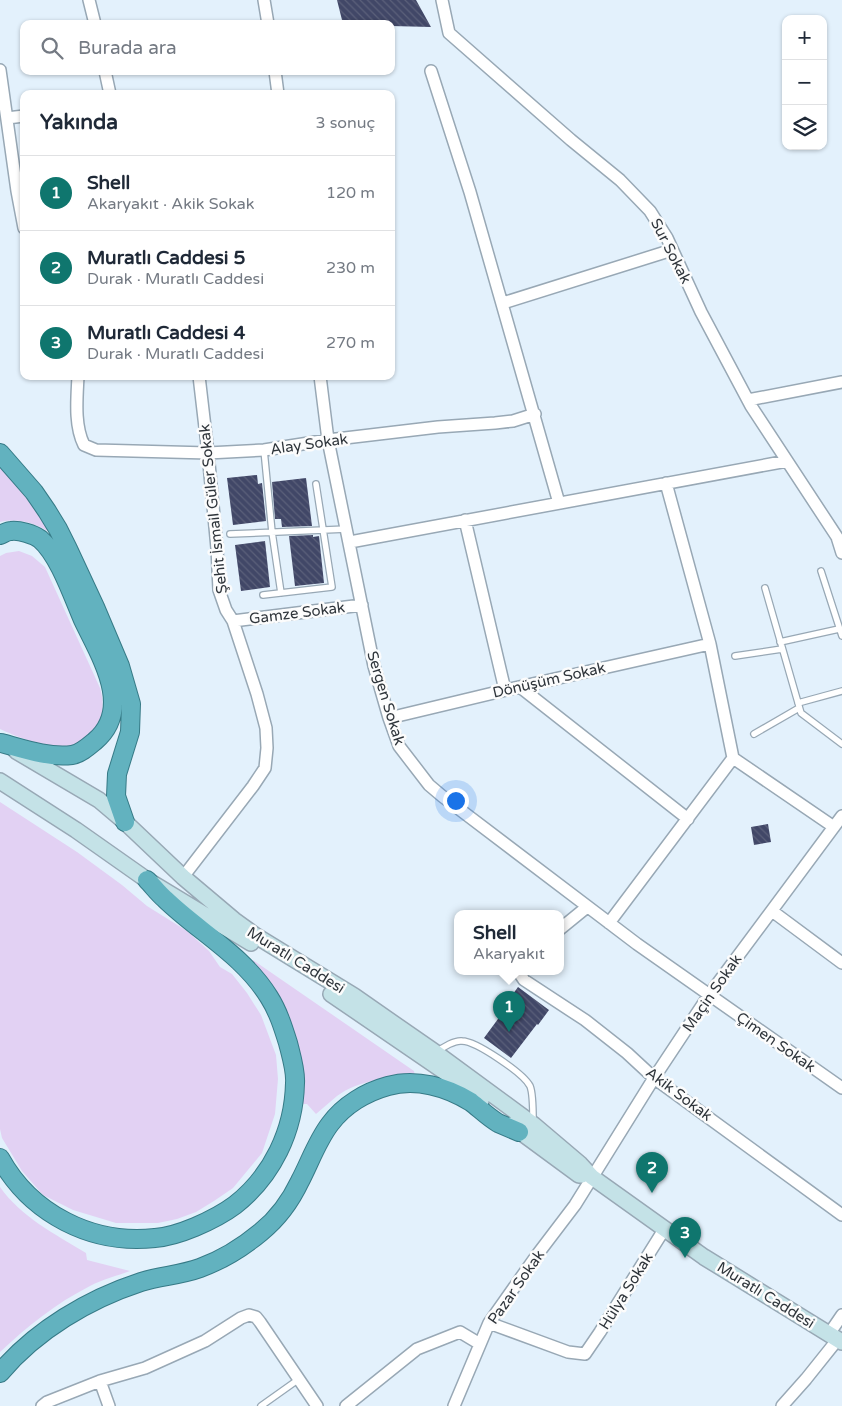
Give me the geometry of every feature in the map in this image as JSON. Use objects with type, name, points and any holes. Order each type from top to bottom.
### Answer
[{"type":"highway","points":[[0,453],[34,492],[58,529],[95,607],[120,666],[131,704],[130,732],[117,774],[116,796],[125,822]]},
{"type":"highway","points":[[0,535],[11,531],[27,533],[39,539],[52,554],[101,659],[111,686],[114,702],[112,715],[99,738],[90,746],[74,755],[57,755],[0,743]]},
{"type":"highway","points":[[0,1158],[14,1179],[46,1211],[64,1222],[104,1237],[133,1240],[157,1238],[183,1232],[208,1221],[234,1205],[260,1180],[275,1159],[285,1136],[292,1112],[296,1082],[282,1024],[269,997],[246,968],[222,945],[165,899],[147,880]]},
{"type":"highway","points":[[0,1373],[44,1332],[72,1313],[102,1297],[142,1281],[200,1268],[229,1254],[256,1236],[288,1201],[299,1184],[321,1137],[330,1123],[346,1107],[370,1092],[390,1085],[412,1082],[439,1087],[463,1098],[497,1122],[526,1129]]},
{"type":"main road","name":"Muratlı Caddesi","points":[[0,743],[28,757],[99,800],[213,903],[256,936],[354,996],[436,1053],[579,1175],[592,1177],[704,1257],[836,1339]]},
{"type":"main road","name":"Muratlı Caddesi","points":[[0,781],[76,830],[147,880],[333,994],[526,1129]]},
{"type":"street","points":[[89,0],[93,20]]},
{"type":"street","points":[[264,0],[267,20]]},
{"type":"street","name":"Sur Sokak","points":[[442,0],[449,32],[571,140],[620,180],[650,211],[667,238],[701,312],[748,400],[837,537],[842,553]]},
{"type":"street","points":[[0,70],[20,207]]},
{"type":"street","points":[[431,71],[470,192],[559,503]]},
{"type":"street","points":[[106,75],[109,90]]},
{"type":"street","points":[[276,75],[277,90]]},
{"type":"street","points":[[7,118],[20,116]]},
{"type":"street","points":[[502,303],[672,250]]},
{"type":"street","name":"Alay Sokak","points":[[78,380],[79,436],[84,445],[96,450],[208,453],[264,450],[328,440],[438,427],[495,423],[535,414]]},
{"type":"street","name":"Şehit İsmail Güler Sokak","points":[[183,877],[265,768],[267,748],[266,728],[257,694],[233,621],[226,610],[219,590],[208,453],[199,380]]},
{"type":"street","name":"Sergen Sokak","points":[[320,380],[328,440],[374,666],[399,746],[429,785],[586,906],[709,995]]},
{"type":"street","points":[[748,400],[842,382]]},
{"type":"street","points":[[350,542],[787,461]]},
{"type":"street","points":[[666,483],[710,644],[733,758],[834,827]]},
{"type":"street","points":[[465,520],[505,690]]},
{"type":"street","name":"Gamze Sokak","points":[[233,621],[362,605]]},
{"type":"street","name":"Dönüşüm Sokak","points":[[389,718],[710,644]]},
{"type":"street","points":[[520,687],[688,819]]},
{"type":"street","points":[[609,923],[733,758]]},
{"type":"street","name":"Maçin Sokak","points":[[592,1177],[709,995],[842,816]]},
{"type":"street","points":[[564,925],[586,906]]},
{"type":"street","points":[[772,911],[842,963]]},
{"type":"street","name":"Akik Sokak","points":[[521,975],[524,980],[585,1020],[627,1053],[654,1078],[842,1215]]},
{"type":"street","name":"Çimen Sokak","points":[[709,995],[842,1088]]},
{"type":"street","name":"Pazar Sokak","points":[[454,1406],[489,1323],[575,1205],[592,1177]]},
{"type":"street","name":"Hülya Sokak","points":[[489,1323],[568,1352],[585,1354],[665,1228]]},
{"type":"street","points":[[42,1406],[100,1381],[146,1368],[205,1341],[241,1318],[250,1315],[256,1317],[317,1406]]},
{"type":"street","points":[[782,1406],[806,1379],[836,1339],[842,1315]]},
{"type":"street","points":[[346,1406],[417,1349],[460,1332],[480,1344]]},
{"type":"street","points":[[100,1381],[109,1406]]},
{"type":"lane","points":[[264,450],[272,532],[281,593]]},
{"type":"lane","points":[[263,595],[332,587],[316,484]]},
{"type":"lane","points":[[230,534],[347,530]]},
{"type":"lane","points":[[821,571],[842,636]]},
{"type":"lane","points":[[765,588],[801,713],[842,744]]},
{"type":"lane","points":[[780,642],[840,628]]},
{"type":"lane","points":[[735,656],[782,649]]},
{"type":"lane","points":[[754,734],[798,705],[842,691]]},
{"type":"lane","points":[[436,1053],[441,1048],[461,1040],[472,1043],[488,1052],[519,1073],[530,1086],[526,1129]]},
{"type":"lane","points":[[261,1406],[299,1379]]},
{"type":"shaded area","points":[[0,463],[57,536],[43,528],[23,521],[0,522]]},
{"type":"shaded area","points":[[19,551],[32,556],[45,567],[100,688],[102,709],[98,724],[83,742],[71,748],[39,744],[0,729],[0,556]]},
{"type":"shaded area","points":[[0,802],[77,852],[147,906],[187,931],[209,951],[220,967],[232,974],[261,1015],[276,1055],[278,1079],[275,1114],[262,1153],[233,1188],[196,1212],[158,1223],[116,1223],[73,1210],[43,1195],[22,1171],[2,1138],[0,1129]]},
{"type":"shaded area","points":[[253,960],[414,1071],[415,1076],[395,1077],[355,1086],[337,1096],[316,1114],[307,1104],[300,1104],[300,1063],[250,966]]},
{"type":"shaded area","points":[[0,1187],[8,1198],[28,1216],[86,1253],[87,1260],[130,1271],[105,1279],[65,1300],[32,1324],[0,1352]]},
{"type":"building","points":[[337,0],[416,0],[431,27],[395,26],[395,20],[342,20]]},
{"type":"building","points":[[257,475],[258,484],[262,483],[266,521],[233,525],[227,478]]},
{"type":"building","points":[[306,478],[312,526],[282,527],[281,519],[275,519],[272,482]]},
{"type":"building","points":[[313,535],[313,537],[319,536],[324,583],[295,586],[289,536]]},
{"type":"building","points":[[265,541],[270,587],[241,591],[235,545]]},
{"type":"building","points":[[768,824],[771,842],[754,845],[751,827]]},
{"type":"building","points":[[518,987],[549,1010],[511,1058],[484,1038],[509,1004],[507,1002]]},
{"type":"place","name":"Shell","points":[[509,1032]]},
{"type":"place","name":"Muratlı Caddesi 5","points":[[652,1193]]},
{"type":"place","name":"Muratlı Caddesi 4","points":[[685,1258]]}]
